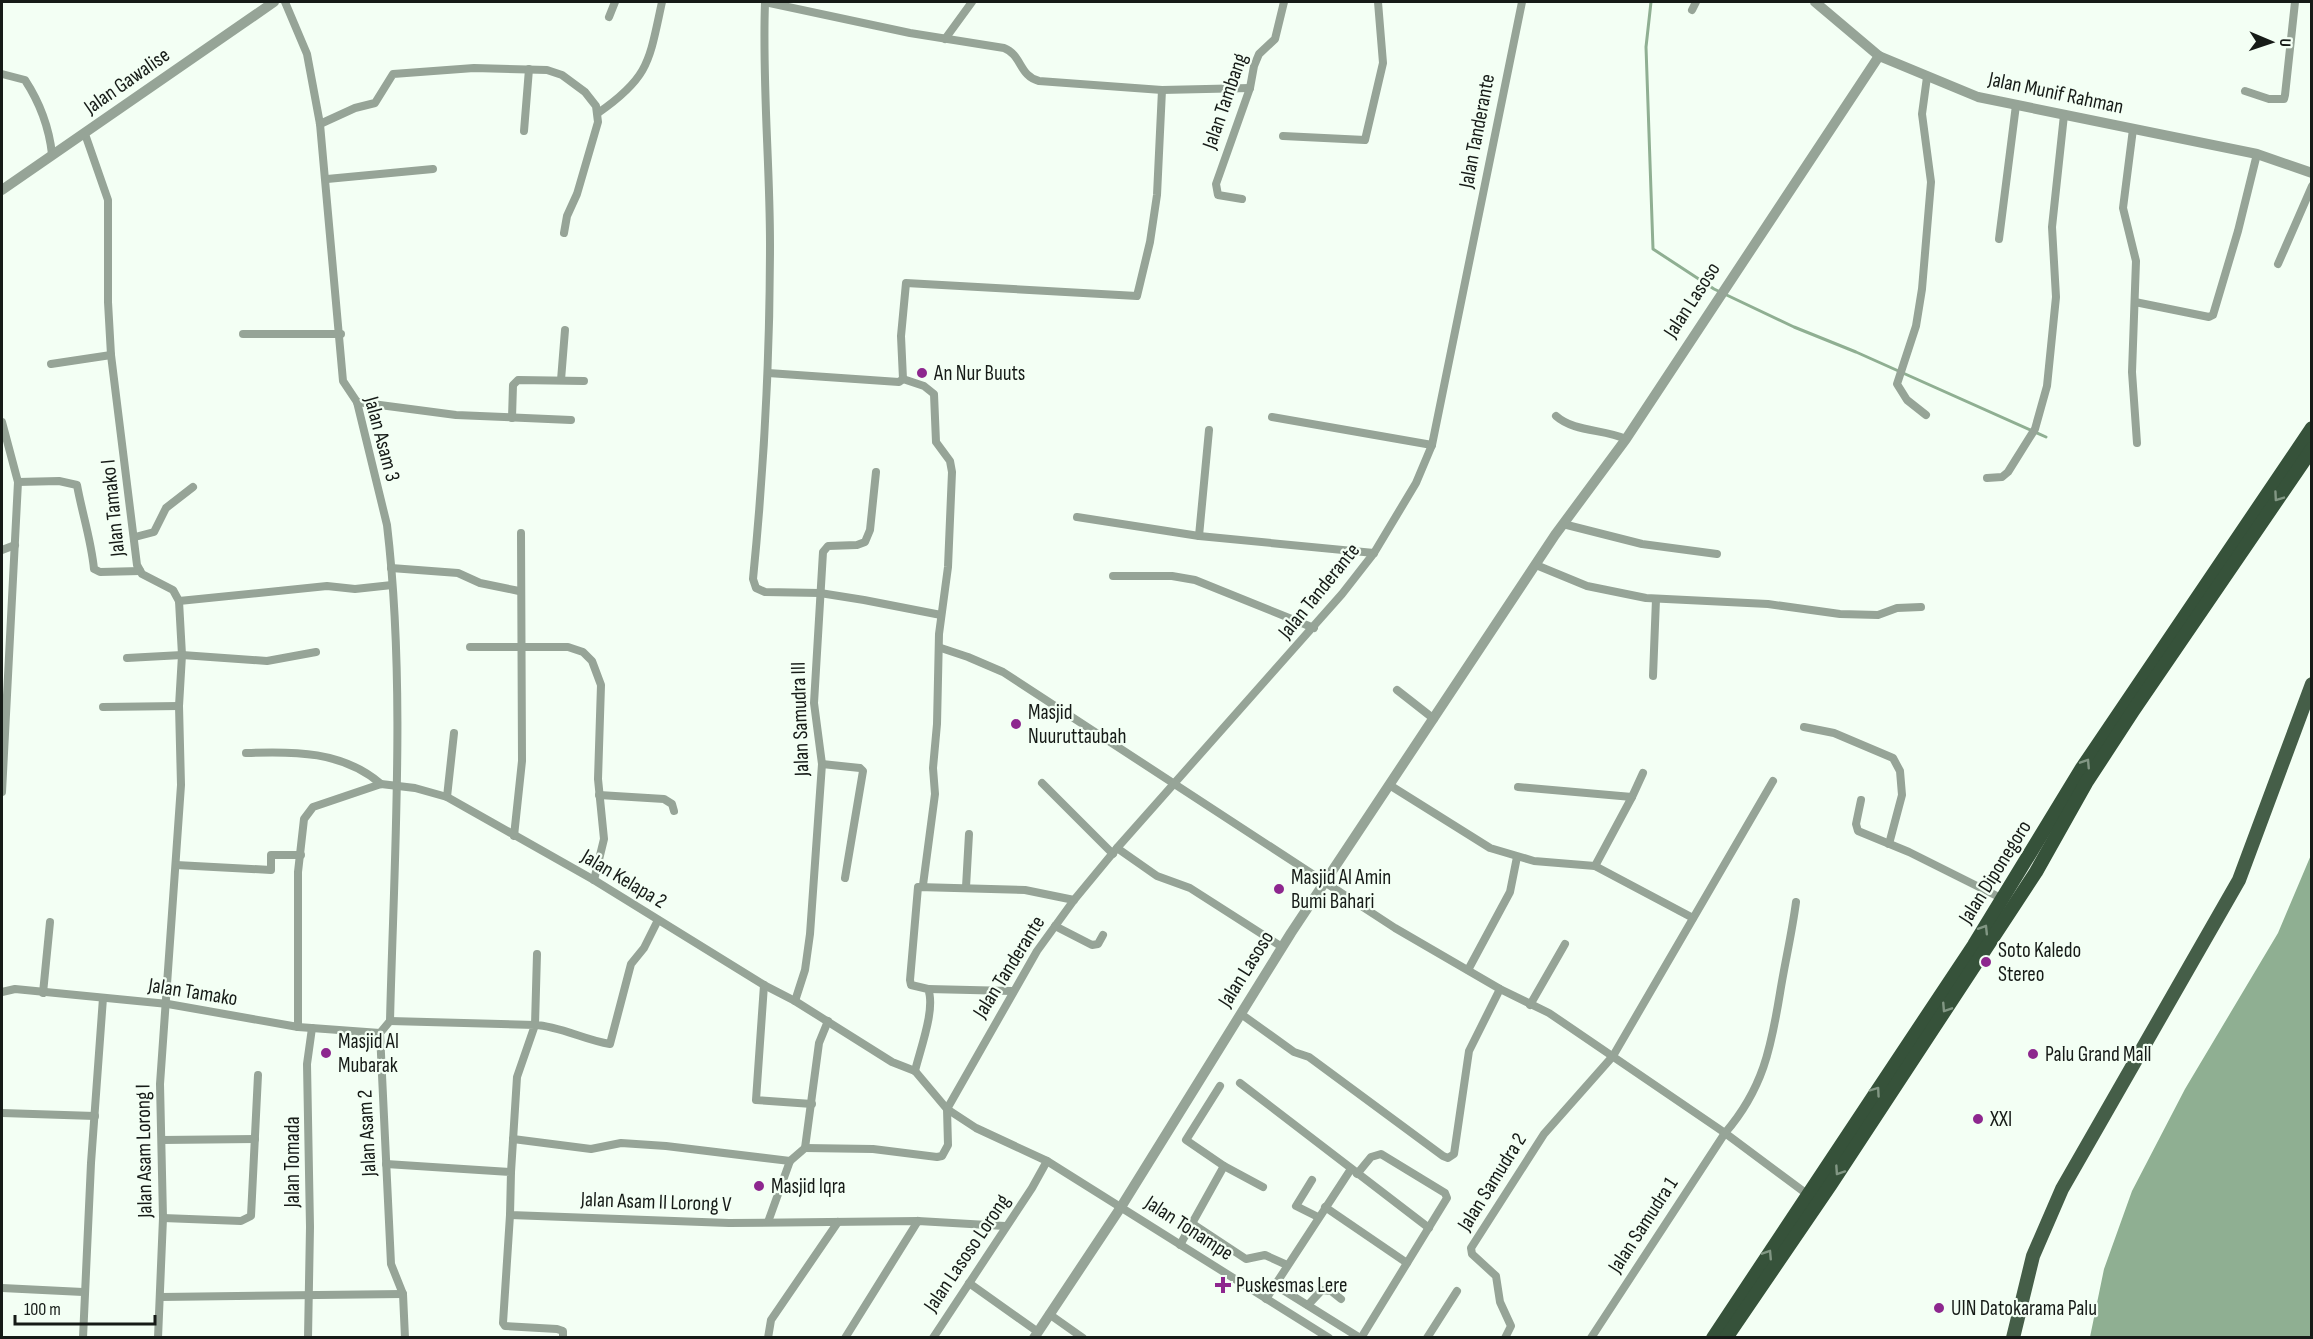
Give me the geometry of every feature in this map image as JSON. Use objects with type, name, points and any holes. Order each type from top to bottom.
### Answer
[{"type":"highway","name":"Jalan Diponegoro","points":[[1713,1338],[2003,899],[2082,768],[2312,428]]},
{"type":"highway","name":"Jalan Diponegoro","points":[[1726,1338],[1857,1146],[2036,872],[2086,783],[2133,711],[2312,449]]},
{"type":"main road","points":[[2013,1338],[2033,1256],[2062,1189],[2239,880],[2312,684]]},
{"type":"street","name":"Jalan Gawalise","points":[[2,190],[272,2]]},
{"type":"street","name":"Jalan Asam 3","points":[[285,2],[307,54],[320,124],[327,179],[344,381],[357,402],[387,525],[398,635],[395,785]]},
{"type":"street","points":[[609,17],[615,2]]},
{"type":"street","points":[[598,113],[639,79],[646,65],[662,2]]},
{"type":"street","points":[[941,615],[820,593],[765,592],[756,588],[753,579],[768,373],[770,242],[766,165],[765,2],[945,39],[992,45],[1012,51],[1030,79],[1162,90],[1250,88]]},
{"type":"street","points":[[945,39],[972,2]]},
{"type":"street","name":"Jalan Tambang","points":[[1242,199],[1218,195],[1216,184],[1250,88],[1254,66],[1259,54],[1275,39],[1284,2]]},
{"type":"street","points":[[1282,136],[1365,140],[1383,63],[1383,40],[1378,2]]},
{"type":"street","name":"Jalan Tanderante","points":[[947,1109],[1012,991],[1074,900],[1314,628],[1374,553],[1416,483],[1432,445],[1522,2]]},
{"type":"street","name":"Jalan Munif Rahman","points":[[1815,2],[1879,56],[1978,97],[2257,154],[2312,173]]},
{"type":"street","points":[[2245,92],[2274,100],[2284,99],[2295,2]]},
{"type":"street","name":"Jalan Lasoso","points":[[1036,1335],[1121,1207],[1282,947],[1563,524],[1626,439],[1715,300],[1879,56]]},
{"type":"street","points":[[320,124],[354,108],[375,104],[393,74],[474,68],[529,69],[562,75],[585,92],[596,106],[598,113],[595,138],[577,195],[567,216],[564,233]]},
{"type":"street","points":[[524,131],[529,69]]},
{"type":"street","points":[[2,74],[25,80],[31,88],[42,111],[52,154]]},
{"type":"street","points":[[1926,415],[1907,400],[1897,384],[1898,374],[1916,326],[1923,278],[1931,182],[1922,114],[1927,77]]},
{"type":"street","points":[[903,379],[901,336],[906,283],[1137,296],[1150,242],[1157,195],[1162,90]]},
{"type":"street","points":[[1999,239],[2016,105]]},
{"type":"street","points":[[1987,478],[2002,477],[2008,472],[2034,431],[2047,386],[2056,315],[2052,227],[2064,116]]},
{"type":"street","points":[[2133,129],[2123,208],[2135,253],[2132,372],[2137,443]]},
{"type":"street","name":"Jalan Tamako I","points":[[85,134],[108,200],[108,302],[111,355],[137,565],[148,578],[173,590],[179,601]]},
{"type":"street","points":[[2135,302],[2209,317],[2213,315],[2238,231],[2257,154]]},
{"type":"street","points":[[327,179],[433,169]]},
{"type":"street","points":[[2278,264],[2312,186]]},
{"type":"street","points":[[561,380],[565,330]]},
{"type":"street","points":[[243,334],[341,334]]},
{"type":"street","points":[[51,364],[111,355]]},
{"type":"street","points":[[768,373],[878,382],[899,382],[903,379],[924,386],[934,394],[936,442],[952,465],[949,558],[941,615],[933,768],[935,794],[923,885]]},
{"type":"street","points":[[512,418],[514,382],[584,381]]},
{"type":"street","points":[[357,402],[456,415],[571,420]]},
{"type":"street","points":[[1556,416],[1574,426],[1604,431],[1626,439]]},
{"type":"street","points":[[1272,417],[1432,445]]},
{"type":"street","points":[[2,422],[18,482],[2,792]]},
{"type":"street","points":[[1199,536],[1209,430]]},
{"type":"street","name":"Jalan Samudra III","points":[[795,1001],[805,970],[810,934],[822,764],[814,703],[823,552],[828,546],[862,544],[869,535],[876,472]]},
{"type":"street","points":[[18,482],[59,482],[77,485],[94,569],[100,572],[140,571]]},
{"type":"street","points":[[135,537],[154,532],[166,508],[194,487]]},
{"type":"street","points":[[1077,518],[1199,536],[1374,553]]},
{"type":"street","points":[[1563,524],[1642,544],[1717,554]]},
{"type":"street","points":[[514,836],[522,761],[519,591],[521,533]]},
{"type":"street","points":[[2,550],[15,545]]},
{"type":"street","points":[[1536,565],[1587,586],[1656,599],[1757,603],[1840,614],[1878,615],[1897,608],[1921,607]]},
{"type":"street","points":[[391,568],[458,573],[480,583],[519,591]]},
{"type":"street","points":[[1113,576],[1172,576],[1195,580],[1314,628]]},
{"type":"street","points":[[168,1004],[181,785],[179,706],[182,655],[179,601],[327,586],[355,589],[392,585]]},
{"type":"street","points":[[1653,676],[1656,599]]},
{"type":"street","points":[[470,647],[521,646],[576,649],[587,656],[596,667],[601,684],[599,795],[604,839],[594,880]]},
{"type":"street","points":[[941,648],[1003,672],[1325,884],[1500,989],[1549,1013],[1725,1133],[1807,1194]]},
{"type":"street","points":[[127,658],[182,655],[267,661],[316,652]]},
{"type":"street","points":[[1397,690],[1434,719]]},
{"type":"street","points":[[103,707],[179,706]]},
{"type":"street","points":[[1804,727],[1834,733],[1893,758],[1900,771],[1902,795],[1889,844]]},
{"type":"street","points":[[447,797],[454,733]]},
{"type":"street","points":[[246,753],[314,753],[360,770],[381,784]]},
{"type":"street","points":[[822,764],[860,768],[863,771],[845,878]]},
{"type":"street","points":[[1595,866],[1643,772]]},
{"type":"street","name":"Jalan Samudra 2","points":[[1505,1338],[1511,1326],[1500,1302],[1496,1276],[1472,1254],[1471,1248],[1544,1134],[1613,1056],[1773,781]]},
{"type":"street","points":[[1042,783],[1115,851],[1157,876],[1191,888],[1282,947]]},
{"type":"street","points":[[298,1027],[300,960],[297,912],[307,812],[313,807],[381,784]]},
{"type":"street","name":"Jalan Kelapa 2","points":[[381,784],[447,797],[594,880],[892,1062],[915,1071],[947,1109],[976,1128],[1047,1161]]},
{"type":"street","points":[[380,1033],[390,1021],[395,785]]},
{"type":"street","points":[[1391,786],[1483,844],[1517,857],[1595,866],[1693,918]]},
{"type":"street","points":[[1518,787],[1632,796]]},
{"type":"street","points":[[599,795],[664,799],[672,804],[674,811]]},
{"type":"street","points":[[1861,800],[1856,824],[1858,831],[2003,899]]},
{"type":"street","points":[[966,887],[969,834]]},
{"type":"street","points":[[176,865],[271,870],[270,855],[301,855]]},
{"type":"street","points":[[1468,970],[1510,892],[1517,857]]},
{"type":"street","points":[[1012,991],[928,989],[911,985],[917,890],[923,885],[1024,890],[1074,900]]},
{"type":"street","name":"Jalan Samudra 1","points":[[1591,1338],[1725,1133],[1743,1113],[1769,1053],[1796,902]]},
{"type":"street","points":[[390,1021],[551,1026],[584,1039],[610,1044],[631,964],[644,948],[658,920]]},
{"type":"street","points":[[43,993],[50,922]]},
{"type":"street","points":[[1055,926],[1092,945],[1098,944],[1103,935]]},
{"type":"street","points":[[1530,1005],[1564,944]]},
{"type":"street","points":[[537,954],[535,1025],[517,1077],[504,1325],[563,1334]]},
{"type":"street","points":[[764,985],[756,1100],[812,1104]]},
{"type":"street","name":"Jalan Tamako","points":[[2,992],[15,989],[168,1004],[298,1027],[380,1033]]},
{"type":"street","points":[[915,1071],[929,1008],[928,989]]},
{"type":"street","points":[[1241,1014],[1294,1052],[1309,1057],[1443,1156],[1451,1158],[1454,1154],[1470,1048],[1500,989]]},
{"type":"street","points":[[83,1338],[83,1293],[103,998]]},
{"type":"street","name":"Jalan Asam Lorong I","points":[[158,1338],[163,1218],[160,1084],[168,1004]]},
{"type":"street","points":[[768,1222],[790,1161],[805,1148],[819,1043],[828,1022]]},
{"type":"street","name":"Jalan Tomada","points":[[308,1338],[310,1106],[307,1064],[312,1028]]},
{"type":"street","name":"Jalan Asam 2","points":[[380,1033],[391,1264],[403,1294],[405,1338]]},
{"type":"street","points":[[163,1218],[241,1221],[252,1214],[258,1075]]},
{"type":"street","points":[[1240,1083],[1429,1228]]},
{"type":"street","points":[[1220,1086],[1186,1140],[1224,1166],[1263,1187]]},
{"type":"street","points":[[805,1148],[873,1149],[942,1156],[948,1145],[947,1109]]},
{"type":"street","points":[[2,1113],[95,1116]]},
{"type":"street","points":[[162,1140],[255,1139]]},
{"type":"street","points":[[513,1139],[591,1149],[621,1143],[666,1146],[790,1161]]},
{"type":"street","points":[[1266,1299],[1275,1284],[1325,1207],[1354,1172],[1371,1157],[1381,1154],[1445,1193],[1447,1199],[1360,1338],[1275,1284]]},
{"type":"street","name":"Jalan Tonampe","points":[[1047,1161],[1329,1338]]},
{"type":"street","name":"Jalan Lasoso Lorong","points":[[933,1338],[1032,1188],[1047,1161]]},
{"type":"street","points":[[386,1164],[511,1172]]},
{"type":"street","points":[[1180,1245],[1224,1166]]},
{"type":"street","points":[[1312,1180],[1296,1206],[1318,1217]]},
{"type":"street","points":[[1325,1207],[1407,1263]]},
{"type":"street","name":"Jalan Asam II Lorong V","points":[[510,1215],[663,1222],[918,1221],[1005,1226]]},
{"type":"street","points":[[768,1338],[771,1320],[838,1221]]},
{"type":"street","points":[[845,1338],[918,1221]]},
{"type":"street","points":[[1193,1224],[1246,1259],[1265,1255],[1287,1266]]},
{"type":"street","points":[[969,1283],[1036,1335]]},
{"type":"street","points":[[2,1288],[83,1293]]},
{"type":"street","points":[[1308,1305],[1322,1290],[1331,1291],[1341,1299]]},
{"type":"street","points":[[1427,1338],[1457,1291]]},
{"type":"street","points":[[161,1297],[403,1294]]},
{"type":"street","points":[[1049,1314],[1083,1338]]},
{"type":"shaded area","points":[[2311,855],[2311,1337],[2090,1337],[2104,1269],[2132,1191],[2185,1089],[2278,933]]},
{"type":"waterway","points":[[1651,2],[1646,47],[1653,249],[1714,289],[1794,327],[1856,352],[2046,437]]},
{"type":"place","name":"An Nur Buuts","points":[[922,373]]},
{"type":"place","name":"Masjid Nuuruttaubah","points":[[1016,724]]},
{"type":"place","name":"Masjid Al Amin Bumi Bahari","points":[[1279,889]]},
{"type":"place","name":"Soto Kaledo Stereo","points":[[1986,962]]},
{"type":"place","name":"Masjid Al Mubarak","points":[[326,1053]]},
{"type":"place","name":"Palu Grand Mall","points":[[2033,1054]]},
{"type":"place","name":"XXI","points":[[1978,1119]]},
{"type":"place","name":"Masjid Iqra","points":[[759,1186]]},
{"type":"place","name":"Puskesmas Lere","points":[[1223,1285]]},
{"type":"place","name":"UIN Datokarama Palu","points":[[1939,1308]]}]
